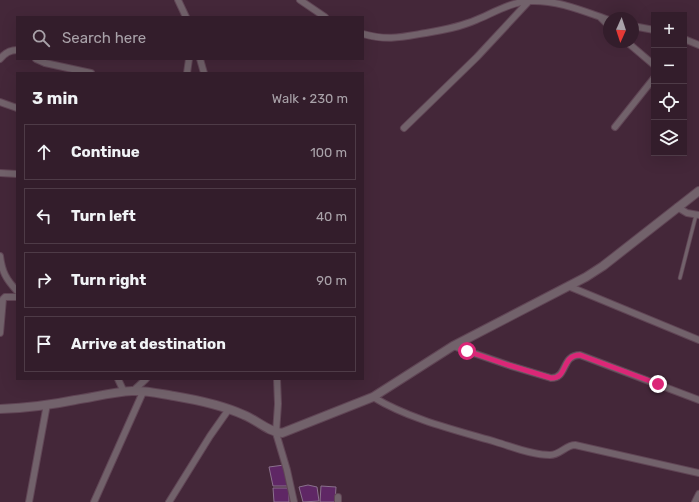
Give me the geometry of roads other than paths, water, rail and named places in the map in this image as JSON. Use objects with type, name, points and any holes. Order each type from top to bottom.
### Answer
[{"type":"street","points":[[178,0],[186,16]]},
{"type":"street","points":[[300,0],[324,16]]},
{"type":"street","points":[[404,128],[448,87],[530,0]]},
{"type":"street","points":[[364,34],[384,38],[397,38],[463,26],[502,8],[530,0],[565,4],[603,18]]},
{"type":"street","points":[[598,16],[603,21]]},
{"type":"street","points":[[639,27],[651,29]]},
{"type":"street","points":[[687,40],[699,45]]},
{"type":"street","points":[[634,48],[651,62]]},
{"type":"street","points":[[0,60],[4,54],[16,50]]},
{"type":"street","points":[[38,60],[45,63],[86,72]]},
{"type":"street","points":[[187,72],[189,60]]},
{"type":"street","points":[[200,60],[204,72]]},
{"type":"street","points":[[615,127],[651,82]]},
{"type":"street","points":[[0,102],[16,108]]},
{"type":"street","points":[[0,173],[16,174]]},
{"type":"street","points":[[0,409],[75,400],[108,393],[133,391],[204,401],[247,416],[276,433],[282,433],[373,397],[453,346],[603,266],[699,191]]},
{"type":"street","points":[[677,207],[697,215]]},
{"type":"street","points":[[0,256],[2,271],[9,283],[16,290]]},
{"type":"street","points":[[568,286],[699,340]]},
{"type":"street","points":[[0,333],[3,299],[6,297],[16,297]]},
{"type":"street","points":[[453,346],[551,378],[556,378],[560,375],[570,357],[580,355],[699,400]]},
{"type":"street","points":[[118,380],[124,392]]},
{"type":"street","points":[[133,391],[145,380]]},
{"type":"street","points":[[277,380],[278,404],[276,433],[287,470],[294,502]]},
{"type":"street","points":[[94,502],[143,392]]},
{"type":"street","points":[[373,397],[385,405],[408,414],[452,429],[532,452],[551,455],[568,447],[575,446],[699,473]]},
{"type":"street","points":[[29,502],[47,404]]},
{"type":"street","points":[[169,502],[210,436],[229,409]]},
{"type":"street","points":[[696,502],[699,494]]},
{"type":"lane","points":[[680,278],[697,215]]}]
